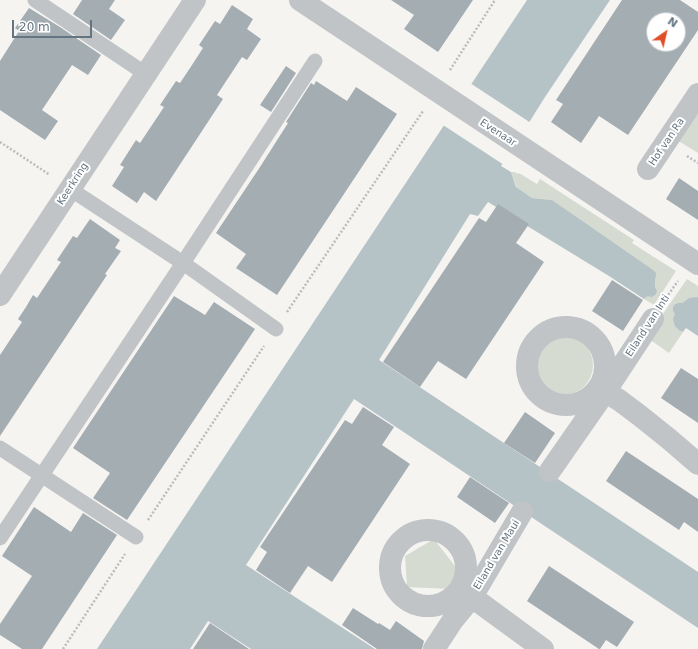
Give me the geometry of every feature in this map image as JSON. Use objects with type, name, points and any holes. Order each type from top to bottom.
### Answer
[{"type":"street","name":"Keerkring","points":[[0,295],[194,0]]},
{"type":"street","name":"Evenaar","points":[[300,0],[695,262]]},
{"type":"street","name":"Hof van Ra","points":[[648,169],[698,94]]},
{"type":"street","name":"Eiland van Inti","points":[[550,471],[602,390],[653,319]]},
{"type":"street","points":[[602,390],[619,400],[639,415],[698,464]]},
{"type":"street","name":"Eiland van Maui","points":[[434,649],[453,620],[466,593],[522,512]]},
{"type":"street","name":"Eiland van Maui","points":[[466,593],[543,649]]},
{"type":"lane","points":[[35,0],[146,74]]},
{"type":"lane","points":[[0,538],[315,61]]},
{"type":"lane","points":[[70,189],[182,263],[276,329]]},
{"type":"lane","points":[[0,448],[136,537]]},
{"type":"path","points":[[0,142],[70,189]]},
{"type":"path","name":"Eiland van Inti","points":[[653,319],[695,262]]},
{"type":"shaded area","points":[[527,0],[610,0],[501,166],[511,172],[516,187],[532,198],[552,200],[653,270],[656,273],[655,286],[657,292],[652,297],[648,296],[644,299],[488,202],[478,216],[470,214],[379,360],[698,572],[698,628],[354,399],[246,565],[375,649],[251,649],[208,621],[190,649],[97,649]]},
{"type":"shaded area","points":[[698,110],[698,153],[677,140]]},
{"type":"shaded area","points":[[511,172],[519,173],[537,184],[540,179],[634,240],[632,243],[676,271],[654,305],[644,299],[656,289],[656,278],[552,200],[532,198],[517,188]]},
{"type":"shaded area","points":[[687,279],[698,286],[698,298],[689,298],[682,303],[675,304],[675,314],[680,331],[683,332],[669,353],[649,339],[658,321]]},
{"type":"shaded area","points":[[697,297],[698,336],[686,328],[683,332],[680,331],[675,326],[673,319],[675,314],[673,307],[675,304],[682,303],[689,298]]},
{"type":"shaded area","points":[[557,335],[569,335],[580,340],[588,348],[593,359],[591,377],[580,390],[569,395],[557,395],[546,390],[538,382],[533,371],[533,359],[538,348],[546,340]]},
{"type":"shaded area","points":[[434,539],[458,570],[449,589],[407,587],[405,556]]},
{"type":"pier","points":[[470,83],[531,123],[504,165],[443,125]]},
{"type":"building","points":[[82,0],[115,0],[109,9],[125,20],[111,40],[73,14]]},
{"type":"building","points":[[391,0],[473,0],[438,52],[404,29],[414,15]]},
{"type":"building","points":[[622,0],[680,0],[698,12],[698,30],[686,48],[686,12],[646,12],[646,52],[683,52],[628,135],[599,116],[581,143],[551,122],[563,104],[556,100]]},
{"type":"building","points":[[232,5],[253,19],[247,29],[261,39],[247,60],[242,57],[217,95],[223,99],[156,201],[144,192],[137,203],[112,186],[124,167],[120,165],[136,140],[140,143],[164,107],[160,105],[176,81],[180,83],[192,65],[203,48],[199,45],[215,21],[220,24]]},
{"type":"building","points":[[29,8],[101,55],[88,75],[72,65],[42,110],[58,121],[45,140],[0,110],[0,61],[19,31],[15,28]]},
{"type":"building","points":[[286,66],[296,73],[271,112],[260,105]]},
{"type":"building","points":[[316,81],[347,101],[356,87],[397,114],[277,295],[236,268],[246,254],[216,233],[288,123],[286,122],[311,83],[314,85]]},
{"type":"building","points":[[679,178],[698,191],[698,220],[666,199]]},
{"type":"building","points":[[498,204],[529,224],[516,243],[544,262],[466,379],[438,361],[420,387],[383,362],[479,218],[486,222]]},
{"type":"building","points":[[90,219],[120,240],[115,248],[121,251],[105,274],[107,275],[0,436],[0,355],[22,322],[18,319],[33,295],[37,298],[61,262],[57,260],[73,236],[77,238]]},
{"type":"building","points":[[612,280],[643,300],[623,331],[592,311]]},
{"type":"building","points":[[174,296],[205,315],[214,302],[255,329],[127,520],[93,498],[110,473],[73,448]]},
{"type":"building","points":[[681,368],[698,379],[698,423],[661,398]]},
{"type":"building","points":[[363,407],[394,427],[382,445],[410,464],[332,582],[308,566],[290,593],[256,570],[267,552],[260,547],[345,420],[352,424]]},
{"type":"building","points":[[525,412],[555,433],[535,463],[504,443]]},
{"type":"building","points":[[626,451],[698,499],[698,532],[684,522],[679,530],[606,481]]},
{"type":"building","points":[[470,477],[509,503],[495,523],[457,497]]},
{"type":"building","points":[[34,507],[71,532],[83,513],[117,535],[42,649],[22,649],[0,635],[0,624],[32,576],[2,556]]},
{"type":"building","points":[[549,566],[634,622],[617,647],[606,640],[599,649],[527,601]]},
{"type":"building","points":[[353,608],[390,630],[396,621],[424,641],[422,649],[377,649],[342,625]]},
{"type":"building","points":[[210,623],[249,649],[193,649]]}]
